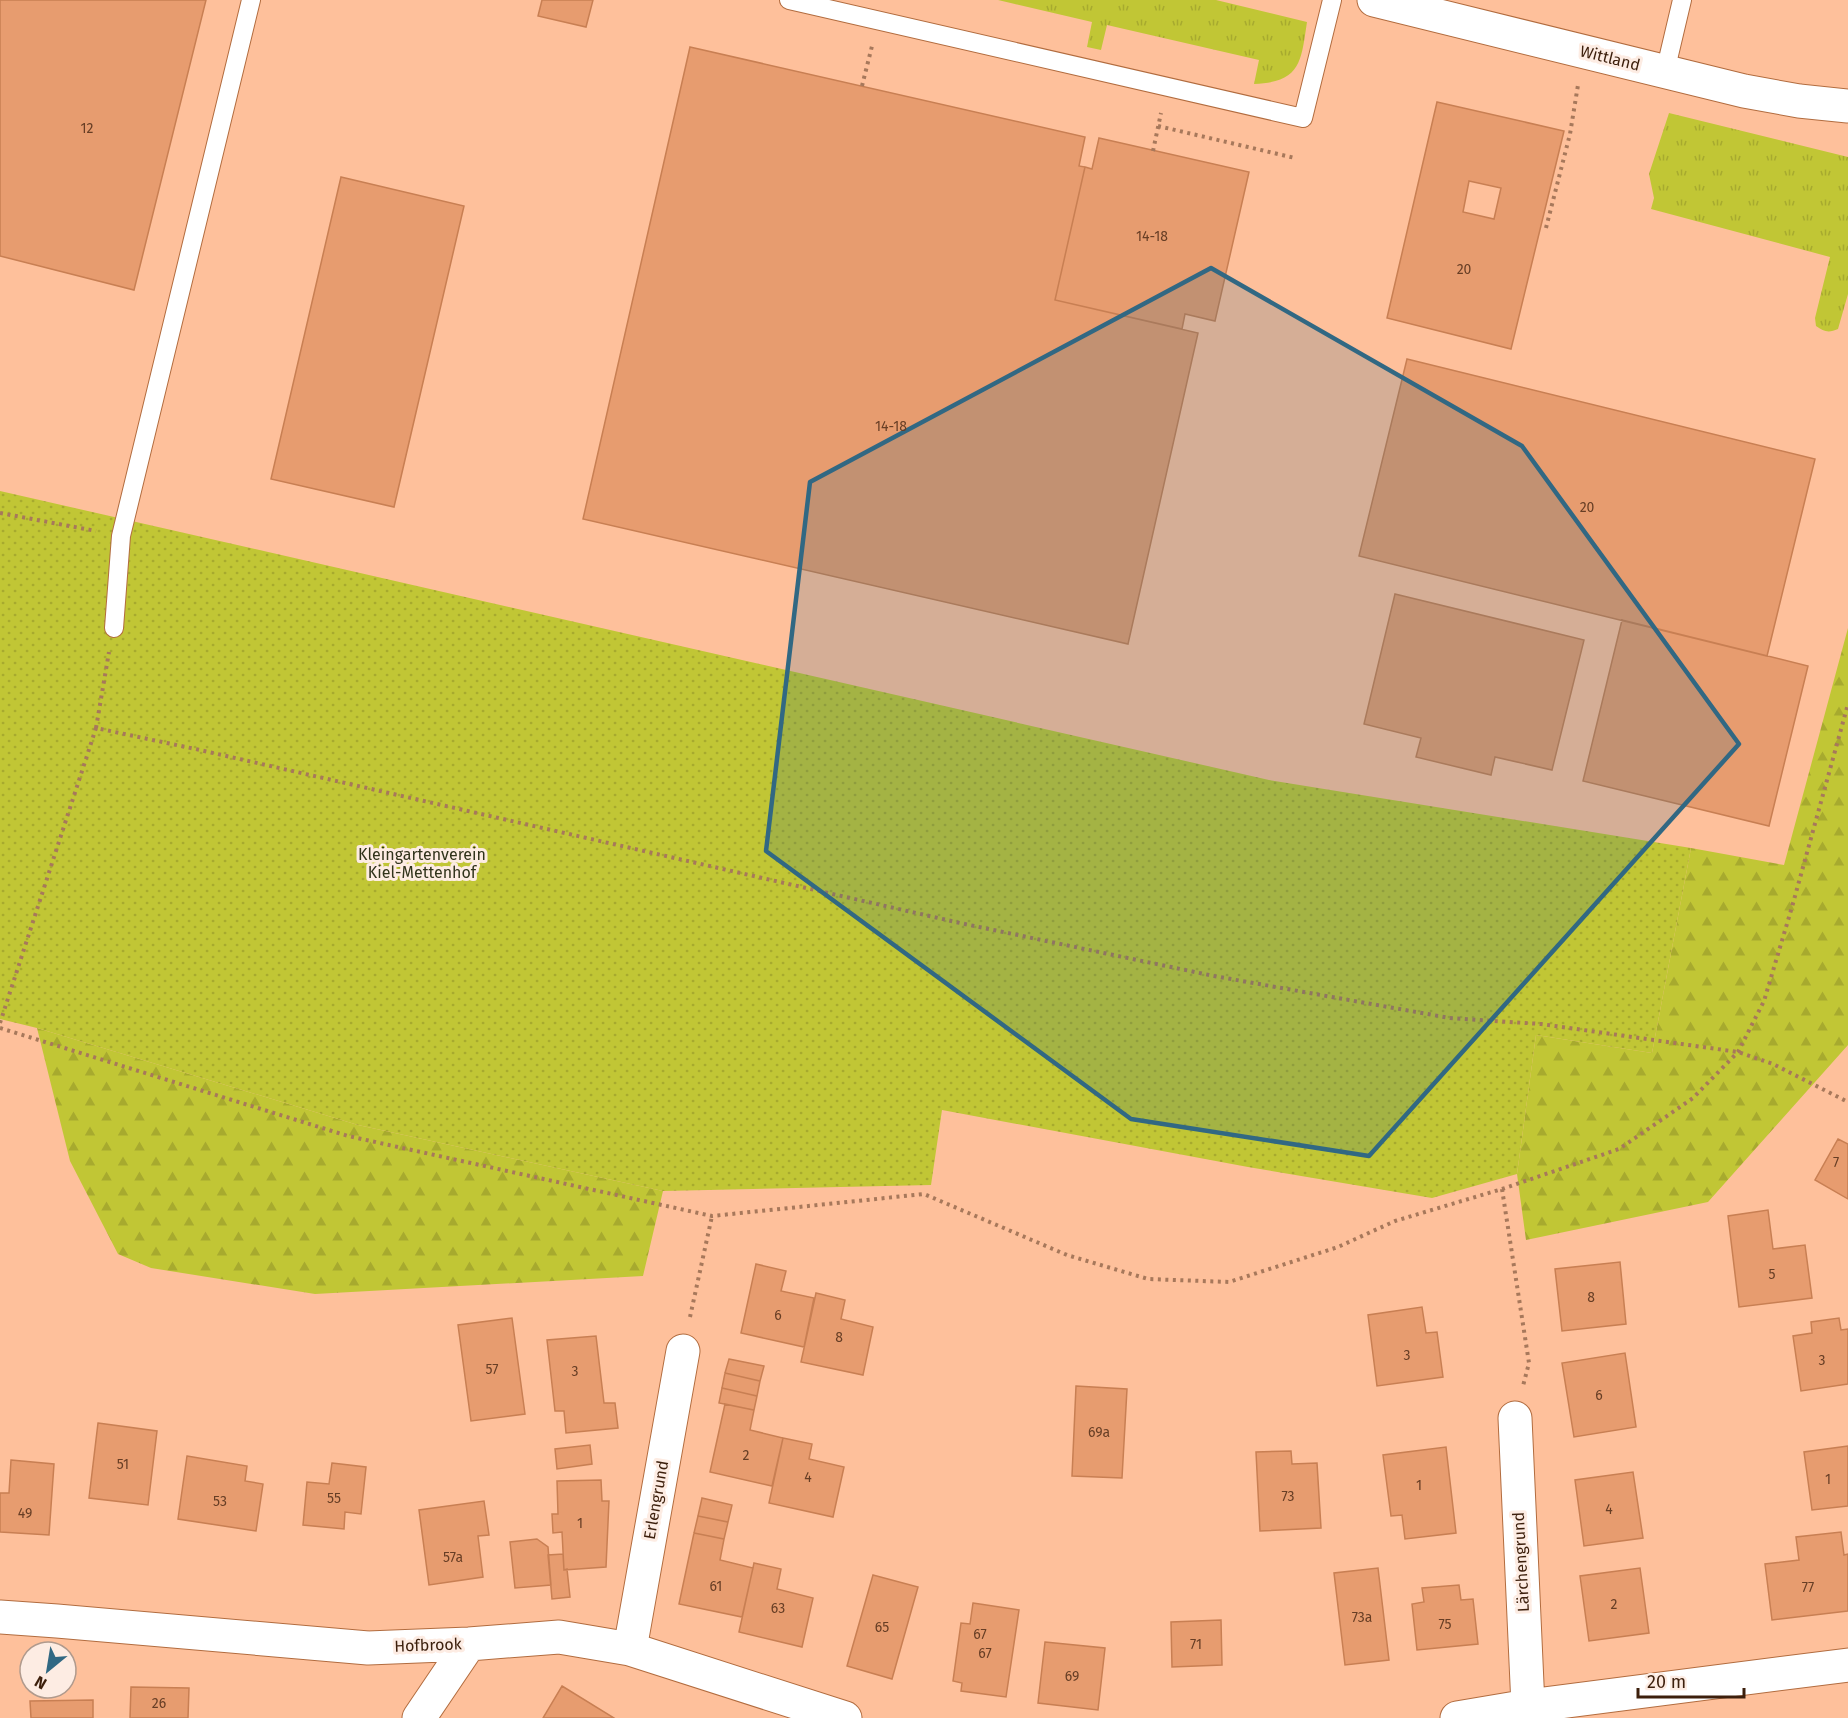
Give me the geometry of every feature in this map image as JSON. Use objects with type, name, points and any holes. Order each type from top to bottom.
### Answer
[{"type":"street","name":"Wittland","points":[[1374,0],[1744,91],[1799,101],[1848,106]]},
{"type":"street","name":"Erlengrund","points":[[630,1649],[683,1351]]},
{"type":"street","name":"Lärchengrund","points":[[1515,1418],[1528,1706]]},
{"type":"street","name":"Hofbrook","points":[[0,1617],[368,1648],[469,1644],[559,1637],[630,1649],[845,1718]]},
{"type":"street","points":[[419,1718],[469,1644]]},
{"type":"street","points":[[1457,1718],[1528,1706],[1848,1665]]},
{"type":"lane","points":[[114,628],[121,536],[251,0]]},
{"type":"lane","points":[[789,0],[1304,118],[1332,0]]},
{"type":"lane","points":[[1665,72],[1682,0]]},
{"type":"path","points":[[862,86],[878,21]]},
{"type":"path","points":[[1546,228],[1570,134],[1582,51]]},
{"type":"path","points":[[1153,150],[1162,111]]},
{"type":"path","points":[[1158,126],[1295,158]]},
{"type":"path","points":[[0,513],[121,536]]},
{"type":"path","points":[[0,1023],[96,728],[114,628]]},
{"type":"path","points":[[0,1028],[348,1136],[712,1216],[924,1194],[1067,1255],[1148,1279],[1229,1282],[1338,1247],[1395,1221],[1502,1189],[1619,1149],[1693,1098],[1738,1052],[1764,1001],[1848,704]]},
{"type":"path","points":[[96,728],[234,757],[949,921],[1214,976],[1450,1018],[1540,1024],[1738,1052],[1773,1064],[1848,1102]]},
{"type":"path","points":[[1502,1189],[1529,1363],[1515,1418]]},
{"type":"path","points":[[683,1351],[712,1216]]},
{"type":"highlighted area","points":[[1211,268],[1522,446],[1739,744],[1369,1156],[1131,1119],[766,851],[810,482]]},
{"type":"green space","points":[[998,0],[1216,0],[1307,22],[1303,48],[1296,67],[1281,79],[1254,84],[1259,60],[1107,25],[1101,50],[1087,47],[1092,22]]},
{"type":"green space","points":[[1669,113],[1848,157],[1848,294],[1838,329],[1822,330],[1816,326],[1815,318],[1830,257],[1651,209],[1654,198],[1649,174]]},
{"type":"green space","name":"Kleingartenverein Kiel-Mettenhof","points":[[0,491],[1269,780],[1691,848],[1652,1053],[1536,1035],[1517,1174],[1432,1198],[1248,1167],[942,1110],[931,1185],[663,1191],[358,1125],[37,1028],[0,1019]]},
{"type":"green space","points":[[1848,628],[1848,1045],[1708,1202],[1526,1240],[1517,1174],[1536,1035],[1652,1053],[1691,848],[1784,865]]},
{"type":"green space","points":[[37,1028],[358,1125],[663,1191],[643,1276],[315,1294],[151,1268],[118,1254],[70,1161]]},
{"type":"building","points":[[0,0],[206,0],[134,290],[0,256]]},
{"type":"building","points":[[542,0],[593,0],[586,27],[538,16]]},
{"type":"building","points":[[690,47],[1085,137],[1079,166],[1085,167],[1055,300],[1198,333],[1128,644],[583,519]]},
{"type":"building","points":[[1437,102],[1564,131],[1511,349],[1387,318]],"holes":[[[1469,181],[1501,188],[1494,219],[1463,212]]]},
{"type":"building","points":[[1099,138],[1249,172],[1215,321],[1185,314],[1182,329],[1055,300],[1085,167],[1092,169]]},
{"type":"building","points":[[341,177],[464,206],[394,507],[271,479]]},
{"type":"building","points":[[1407,359],[1815,459],[1767,656],[1359,556]]},
{"type":"building","points":[[1395,594],[1584,640],[1552,770],[1495,757],[1491,775],[1416,757],[1421,738],[1364,724]]},
{"type":"building","points":[[1622,620],[1808,666],[1769,826],[1583,781]]},
{"type":"building","points":[[1838,1139],[1848,1144],[1848,1199],[1815,1180]]},
{"type":"building","points":[[1768,1210],[1773,1249],[1805,1245],[1812,1298],[1739,1307],[1728,1216]]},
{"type":"building","points":[[1620,1262],[1626,1324],[1562,1331],[1555,1269]]},
{"type":"building","points":[[756,1264],[786,1271],[781,1291],[814,1298],[804,1347],[741,1333]]},
{"type":"building","points":[[816,1293],[845,1300],[841,1319],[873,1327],[863,1375],[801,1362]]},
{"type":"building","points":[[1422,1307],[1426,1333],[1437,1332],[1443,1377],[1377,1386],[1368,1315]]},
{"type":"building","points":[[512,1318],[525,1414],[471,1421],[458,1325]]},
{"type":"building","points":[[1839,1318],[1841,1330],[1848,1329],[1848,1384],[1801,1391],[1793,1336],[1812,1333],[1811,1322]]},
{"type":"building","points":[[596,1336],[604,1403],[615,1403],[618,1428],[566,1433],[564,1411],[555,1411],[547,1340]]},
{"type":"building","points":[[1625,1353],[1636,1427],[1574,1437],[1562,1363]]},
{"type":"building","points":[[729,1359],[764,1366],[760,1381],[725,1373]]},
{"type":"building","points":[[725,1373],[760,1381],[757,1396],[722,1388]]},
{"type":"building","points":[[1076,1386],[1127,1389],[1122,1478],[1072,1476]]},
{"type":"building","points":[[722,1388],[757,1396],[754,1410],[719,1403]]},
{"type":"building","points":[[725,1404],[754,1410],[750,1430],[783,1438],[772,1486],[710,1472]]},
{"type":"building","points":[[98,1423],[157,1431],[148,1505],[89,1498]]},
{"type":"building","points":[[783,1438],[812,1444],[809,1459],[844,1467],[833,1517],[769,1503]]},
{"type":"building","points":[[590,1445],[592,1464],[557,1469],[555,1449]]},
{"type":"building","points":[[1848,1446],[1848,1506],[1812,1510],[1804,1452]]},
{"type":"building","points":[[1446,1447],[1456,1533],[1405,1539],[1402,1515],[1391,1516],[1383,1455]]},
{"type":"building","points":[[1291,1451],[1292,1464],[1317,1463],[1321,1528],[1260,1531],[1256,1452]]},
{"type":"building","points":[[187,1456],[247,1466],[245,1481],[263,1484],[256,1531],[178,1519]]},
{"type":"building","points":[[11,1460],[54,1464],[49,1535],[0,1532],[0,1493],[9,1493]]},
{"type":"building","points":[[332,1463],[366,1467],[361,1514],[345,1512],[344,1529],[303,1525],[307,1482],[329,1484]]},
{"type":"building","points":[[1633,1472],[1643,1538],[1584,1546],[1575,1480]]},
{"type":"building","points":[[601,1480],[602,1501],[609,1501],[606,1567],[564,1570],[562,1532],[553,1533],[552,1514],[558,1514],[557,1481]]},
{"type":"building","points":[[702,1498],[732,1505],[728,1522],[698,1516]]},
{"type":"building","points":[[484,1501],[489,1535],[478,1536],[483,1577],[429,1585],[419,1510]]},
{"type":"building","points":[[698,1516],[728,1522],[724,1539],[694,1533]]},
{"type":"building","points":[[1841,1532],[1844,1555],[1848,1554],[1848,1611],[1772,1620],[1765,1564],[1799,1560],[1796,1537]]},
{"type":"building","points":[[694,1533],[724,1539],[720,1560],[753,1568],[742,1617],[679,1604]]},
{"type":"building","points":[[537,1539],[548,1547],[551,1585],[515,1588],[510,1542]]},
{"type":"building","points":[[563,1554],[570,1597],[552,1599],[548,1555]]},
{"type":"building","points":[[754,1563],[781,1569],[777,1589],[813,1598],[802,1647],[739,1632]]},
{"type":"building","points":[[1378,1568],[1389,1660],[1345,1665],[1334,1573]]},
{"type":"building","points":[[1640,1568],[1649,1633],[1589,1641],[1580,1576]]},
{"type":"building","points":[[873,1575],[918,1587],[892,1679],[847,1666]]},
{"type":"building","points":[[1459,1585],[1461,1600],[1473,1599],[1478,1644],[1417,1650],[1412,1604],[1424,1602],[1422,1588]]},
{"type":"building","points":[[973,1603],[1019,1610],[1006,1697],[961,1691],[962,1683],[953,1681],[961,1623],[970,1624]]},
{"type":"building","points":[[1221,1620],[1222,1665],[1172,1667],[1171,1622]]},
{"type":"building","points":[[1045,1642],[1105,1648],[1098,1710],[1038,1703]]},
{"type":"building","points":[[562,1686],[614,1718],[543,1718]]},
{"type":"building","points":[[131,1687],[189,1688],[188,1718],[130,1718]]},
{"type":"building","points":[[93,1700],[93,1718],[31,1718],[30,1701]]}]
